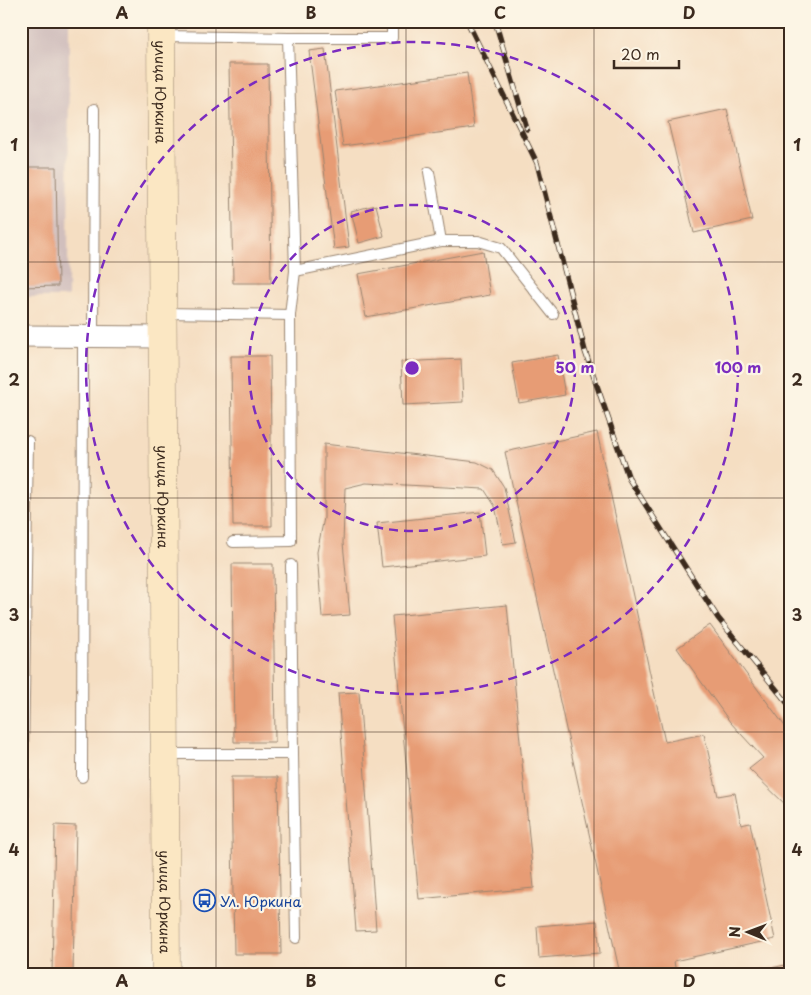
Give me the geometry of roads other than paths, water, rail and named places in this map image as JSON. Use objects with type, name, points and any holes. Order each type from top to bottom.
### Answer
[{"type":"main road","name":"улица Юркина","points":[[161,28],[166,974]]},
{"type":"street","points":[[21,336],[88,337],[162,325]]},
{"type":"lane","points":[[161,28],[288,38],[392,38],[392,21]]},
{"type":"lane","points":[[233,542],[291,541],[290,314],[295,271],[288,38]]},
{"type":"lane","points":[[82,778],[88,337],[94,109]]},
{"type":"lane","points":[[429,172],[440,241]]},
{"type":"lane","points":[[295,271],[440,241],[478,241],[500,248],[553,314]]},
{"type":"lane","points":[[162,325],[290,314]]},
{"type":"lane","points":[[21,890],[28,441]]},
{"type":"lane","points":[[291,565],[296,938]]},
{"type":"lane","points":[[164,754],[293,754]]},
{"type":"lane","points":[[166,974],[174,974]]},
{"type":"railway","points":[[467,21],[537,163],[585,351],[629,479],[718,618],[790,706]]},
{"type":"railway","points":[[495,21],[527,129]]},
{"type":"place","name":"Ул. Юркина","points":[[204,901]]}]
